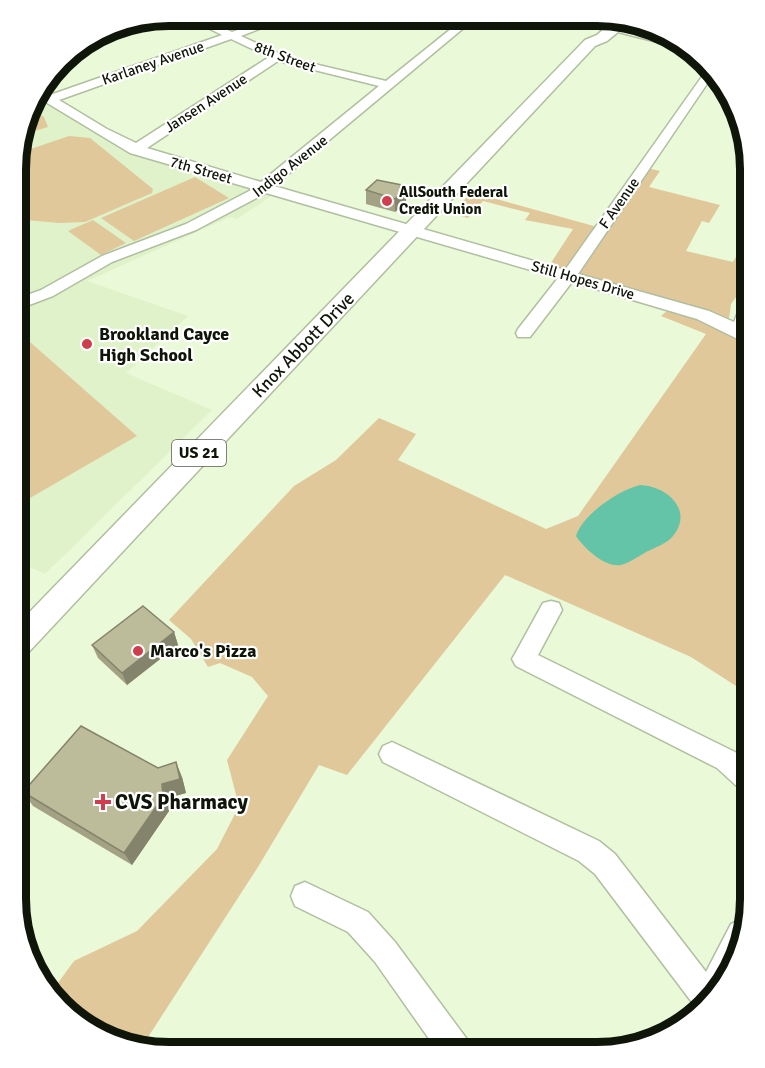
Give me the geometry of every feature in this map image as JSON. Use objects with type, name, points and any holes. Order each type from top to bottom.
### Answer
[{"type":"main road","name":"Knox Abbott Drive","points":[[26,634],[590,43],[602,38],[609,27]]},
{"type":"street","name":"8th Street","points":[[210,26],[276,57],[314,69],[388,85]]},
{"type":"street","name":"Karlaney Avenue","points":[[50,99],[259,26]]},
{"type":"street","name":"Indigo Avenue","points":[[26,301],[47,293],[107,258],[206,221],[264,188],[461,26]]},
{"type":"street","name":"Jansen Avenue","points":[[135,150],[276,57]]},
{"type":"street","name":"F Avenue","points":[[524,333],[569,275],[706,77]]},
{"type":"street","name":"7th Street","points":[[45,96],[135,150],[411,231]]},
{"type":"street","name":"Still Hopes Drive","points":[[411,231],[703,315],[740,334]]},
{"type":"street","points":[[551,610],[524,659],[726,760],[739,772]]},
{"type":"street","points":[[392,754],[589,851],[605,864],[704,994]]},
{"type":"street","points":[[305,896],[358,922],[385,952],[450,1042]]},
{"type":"shaded area","name":"Brookland Cayce High School","points":[[44,99],[124,149],[273,195],[237,219],[230,217],[87,281],[188,316],[126,373],[212,410],[45,574],[26,565],[26,168],[30,131]]},
{"type":"shaded area","points":[[37,112],[44,117],[48,127],[30,132]]},
{"type":"shaded area","points":[[69,136],[90,138],[153,189],[152,193],[85,222],[59,223],[26,220],[27,150]]},
{"type":"shaded area","points":[[643,167],[660,171],[649,187],[720,205],[709,223],[702,221],[686,251],[733,262],[740,250],[740,292],[731,304],[728,326],[547,269],[573,229],[525,220],[530,213],[483,201],[468,218],[453,214],[471,192],[601,228]]},
{"type":"shaded area","points":[[195,177],[229,198],[134,241],[101,218]]},
{"type":"shaded area","points":[[93,220],[126,243],[101,255],[68,231]]},
{"type":"shaded area","points":[[667,311],[720,326],[740,339],[739,688],[691,657],[505,575],[347,775],[319,765],[258,867],[146,1040],[114,1032],[81,1013],[55,987],[74,961],[137,931],[217,849],[239,806],[227,760],[268,696],[252,677],[220,663],[208,667],[191,639],[169,620],[294,486],[336,460],[379,418],[416,434],[398,460],[546,529],[578,516],[706,334],[661,316]]},
{"type":"shaded area","points":[[26,339],[137,436],[30,498],[26,494]]},
{"type":"water","points":[[640,485],[660,490],[674,501],[679,509],[679,526],[668,541],[631,561],[621,565],[608,563],[584,546],[576,536],[586,520],[602,504]]},
{"type":"building","points":[[377,180],[402,185],[400,187],[406,188],[395,199],[366,190]]},
{"type":"building","points":[[143,606],[174,632],[122,673],[92,645]]},
{"type":"building","name":"CVS Pharmacy","points":[[81,726],[158,768],[176,762],[180,779],[162,784],[163,797],[124,853],[26,794],[26,789]]},
{"type":"place","name":"AllSouth Federal Credit Union","points":[[387,201]]},
{"type":"place","name":"Brookland Cayce High School","points":[[87,344]]},
{"type":"place","name":"Marco's Pizza","points":[[138,651]]},
{"type":"place","name":"CVS Pharmacy","points":[[103,802]]}]
